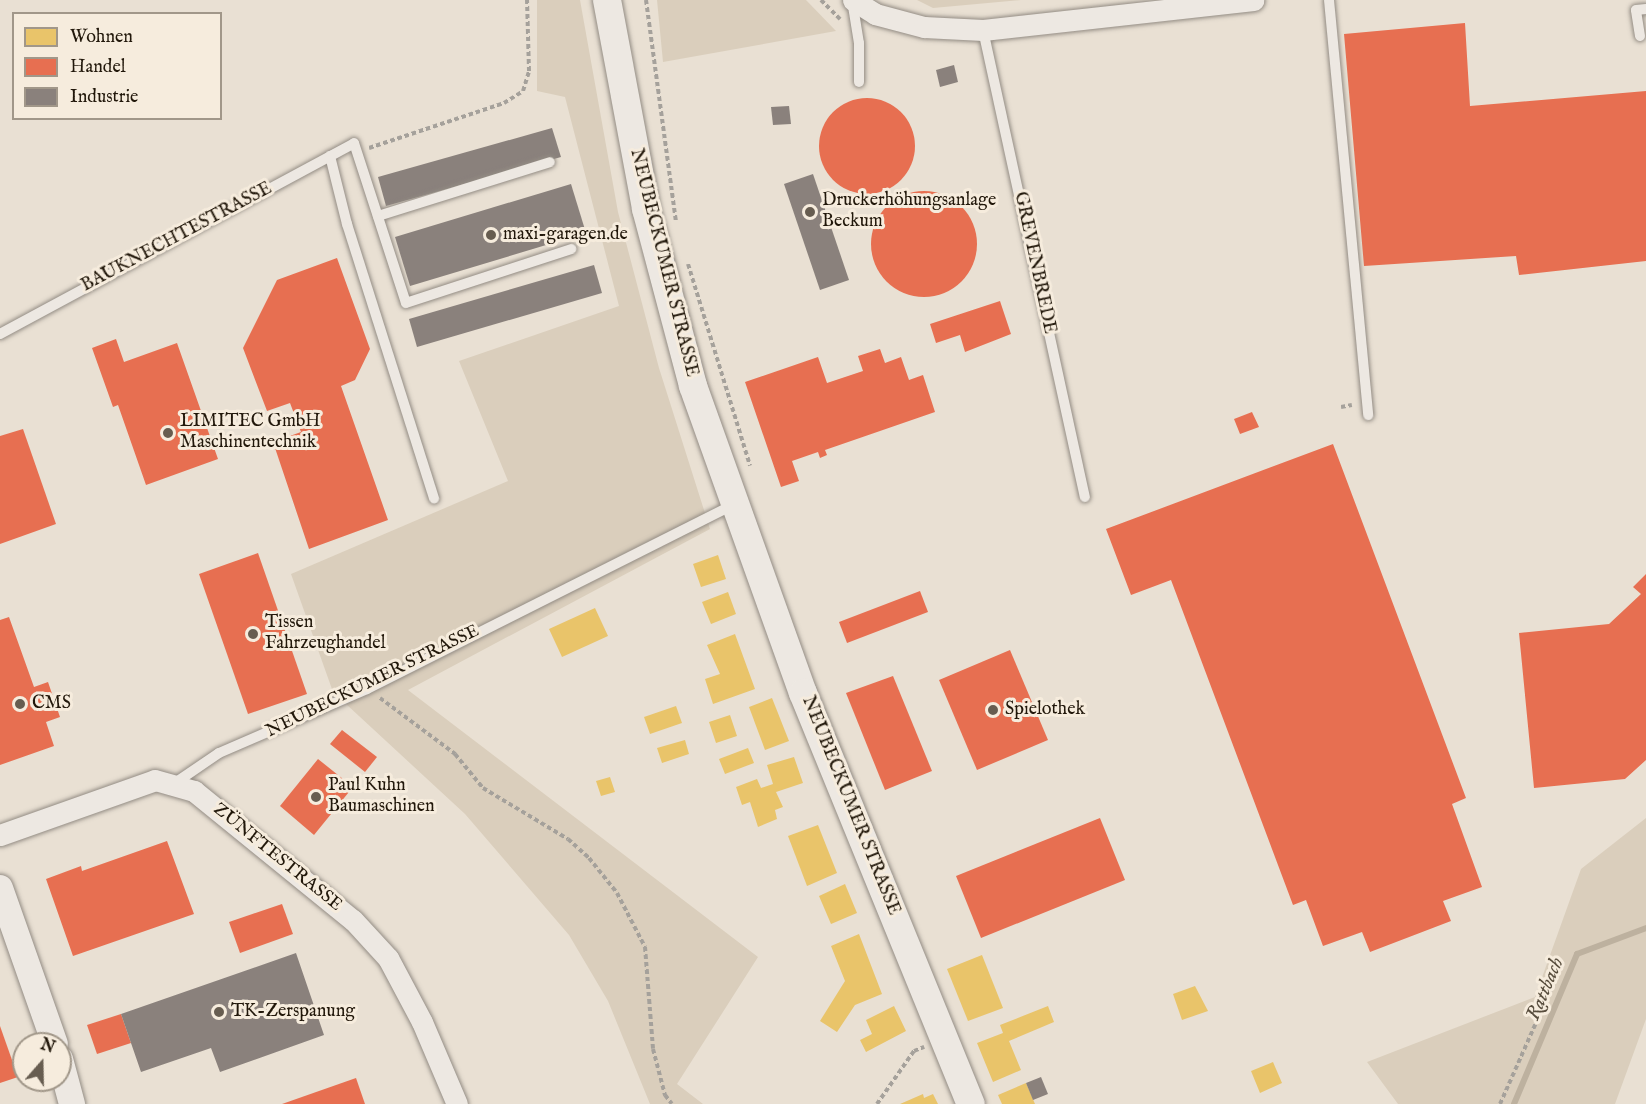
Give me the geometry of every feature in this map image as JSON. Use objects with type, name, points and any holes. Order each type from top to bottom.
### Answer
[{"type":"main road","name":"NEUBECKUMER STRASSE","points":[[612,6],[637,168],[662,273],[693,386],[803,693],[971,1104]]},
{"type":"street","points":[[852,0],[874,14],[924,27],[984,30],[1253,0]]},
{"type":"street","name":"ZÜNFTESTRASSE","points":[[0,835],[155,780],[175,783],[194,791],[353,920],[388,958],[422,1022],[457,1104]]},
{"type":"street","points":[[0,888],[51,1032]]},
{"type":"lane","points":[[852,0],[859,43],[859,82]]},
{"type":"lane","points":[[1329,0],[1368,415]]},
{"type":"lane","points":[[1640,36],[1636,10],[1646,9]]},
{"type":"lane","name":"GREVENBREDE","points":[[984,30],[1085,497]]},
{"type":"lane","name":"BAUKNECHTESTRASSE","points":[[0,334],[354,143]]},
{"type":"lane","points":[[354,143],[406,303],[571,249]]},
{"type":"lane","points":[[330,156],[347,224],[434,499]]},
{"type":"lane","points":[[378,216],[550,162]]},
{"type":"lane","name":"NEUBECKUMER STRASSE","points":[[175,783],[219,753],[367,689],[734,505]]},
{"type":"path","points":[[354,143],[370,148],[504,104],[523,91],[529,71],[526,0]]},
{"type":"path","points":[[646,0],[677,224]]},
{"type":"path","points":[[686,256],[754,478]]},
{"type":"path","points":[[367,689],[455,754],[483,788],[568,839],[589,858],[617,893],[645,947],[653,1049],[665,1095],[672,1104]]},
{"type":"path","points":[[1500,1104],[1563,962]]},
{"type":"path","points":[[877,1104],[914,1051],[944,1038]]},
{"type":"shaded area","points":[[537,0],[580,0],[618,212],[659,368],[710,529],[408,690],[758,957],[677,1084],[703,1104],[650,1104],[608,1001],[569,935],[465,814],[333,692],[291,574],[508,481],[459,361],[619,306],[565,97],[537,91]]},
{"type":"shaded area","points":[[657,0],[806,0],[836,31],[663,62]]},
{"type":"shaded area","points":[[917,0],[1021,0],[933,8]]},
{"type":"shaded area","points":[[1646,818],[1646,1019],[1615,1104],[1398,1104],[1367,1062],[1535,997],[1581,869]]},
{"type":"building: Wohnen","points":[[718,555],[726,579],[701,587],[693,564]]},
{"type":"building: Wohnen","points":[[728,592],[736,614],[711,624],[702,602]]},
{"type":"building: Wohnen","points":[[595,608],[608,636],[562,657],[549,629]]},
{"type":"building: Wohnen","points":[[735,634],[755,689],[713,704],[705,679],[720,674],[707,645]]},
{"type":"building: Wohnen","points":[[772,698],[789,741],[765,750],[749,707]]},
{"type":"building: Wohnen","points":[[676,706],[682,723],[650,734],[644,717]]},
{"type":"building: Wohnen","points":[[730,715],[737,736],[716,743],[709,722]]},
{"type":"building: Wohnen","points":[[685,740],[689,754],[662,763],[657,748]]},
{"type":"building: Wohnen","points":[[748,748],[754,763],[725,774],[719,759]]},
{"type":"building: Wohnen","points":[[794,757],[803,783],[776,792],[783,807],[775,810],[777,819],[758,827],[750,802],[742,805],[736,787],[757,779],[761,788],[773,784],[767,765]]},
{"type":"building: Wohnen","points":[[610,777],[615,792],[601,796],[596,781]]},
{"type":"building: Wohnen","points":[[818,825],[837,873],[807,886],[788,836]]},
{"type":"building: Wohnen","points":[[845,884],[857,913],[831,924],[819,896]]},
{"type":"building: Wohnen","points":[[859,934],[882,994],[855,1005],[837,1032],[820,1021],[845,981],[831,946]]},
{"type":"building: Wohnen","points":[[982,955],[1003,1008],[968,1021],[947,969]]},
{"type":"building: Wohnen","points":[[1195,986],[1208,1011],[1182,1020],[1173,994]]},
{"type":"building: Wohnen","points":[[894,1006],[906,1031],[866,1052],[860,1040],[872,1034],[866,1020]]},
{"type":"building: Wohnen","points":[[1048,1006],[1054,1022],[1009,1041],[1021,1070],[993,1082],[977,1043],[1003,1033],[1000,1025]]},
{"type":"building: Wohnen","points":[[1273,1062],[1282,1083],[1260,1093],[1251,1071]]},
{"type":"building: Wohnen","points":[[1026,1083],[1035,1104],[1002,1104],[998,1095]]},
{"type":"building: Wohnen","points":[[923,1094],[924,1098],[933,1094],[938,1104],[900,1104]]},
{"type":"building: Handel","points":[[1465,23],[1470,106],[1646,91],[1646,261],[1519,275],[1516,256],[1364,266],[1344,34]]},
{"type":"building: Handel","points":[[867,98],[886,101],[901,112],[912,127],[915,146],[912,165],[901,180],[886,191],[867,194],[848,191],[833,180],[822,165],[819,146],[822,127],[833,112],[848,101]]},
{"type":"building: Handel","points":[[924,191],[944,195],[962,206],[973,224],[977,244],[973,264],[962,282],[944,293],[924,297],[904,293],[886,282],[875,264],[871,244],[875,224],[886,206],[904,195]]},
{"type":"building: Handel","points":[[337,258],[370,349],[355,380],[341,386],[388,520],[309,549],[273,442],[301,432],[290,403],[267,411],[243,348],[277,280]]},
{"type":"building: Handel","points":[[1000,301],[1011,334],[965,352],[960,335],[936,343],[930,324]]},
{"type":"building: Handel","name":"LIMITEC GmbH Maschinentechnik","points":[[116,339],[124,362],[177,343],[218,459],[146,485],[118,405],[113,407],[92,348]]},
{"type":"building: Handel","points":[[880,349],[885,363],[901,357],[909,380],[923,375],[935,412],[825,450],[827,455],[820,458],[818,452],[792,461],[799,481],[781,487],[745,382],[818,357],[827,383],[863,371],[858,356]]},
{"type":"building: Handel","points":[[1252,412],[1259,427],[1240,434],[1234,419]]},
{"type":"building: Handel","points":[[23,429],[56,524],[0,544],[0,436]]},
{"type":"building: Handel","points":[[1333,444],[1466,798],[1452,804],[1482,887],[1443,901],[1451,921],[1370,952],[1362,932],[1323,946],[1306,900],[1293,905],[1171,580],[1131,595],[1106,529]]},
{"type":"building: Handel","name":"Tissen Fahrzeughandel","points":[[258,553],[307,694],[248,714],[199,574]]},
{"type":"building: Handel","points":[[1646,574],[1646,760],[1625,779],[1534,788],[1519,633],[1609,624],[1641,594],[1633,587]]},
{"type":"building: Handel","points":[[920,591],[928,612],[847,643],[839,622]]},
{"type":"building: Handel","name":"CMS","points":[[9,617],[34,687],[48,682],[60,717],[46,722],[54,746],[0,765],[0,620]]},
{"type":"building: Handel","name":"Spielothek","points":[[1010,650],[1048,740],[977,770],[939,680]]},
{"type":"building: Handel","points":[[893,676],[932,771],[885,790],[846,693]]},
{"type":"building: Handel","points":[[342,730],[377,757],[365,772],[330,744]]},
{"type":"building: Handel","name":"Paul Kuhn Baumaschinen","points":[[318,759],[353,787],[314,835],[280,806]]},
{"type":"building: Handel","points":[[1100,818],[1125,880],[981,938],[956,876]]},
{"type":"building: Handel","points":[[167,841],[194,914],[73,956],[46,879],[81,866],[82,871]]},
{"type":"building: Handel","points":[[282,904],[293,934],[240,953],[229,922]]},
{"type":"building: Handel","points":[[121,1014],[131,1043],[97,1054],[87,1025]]},
{"type":"building: Handel","points":[[0,1026],[12,1060],[12,1079],[0,1083]]},
{"type":"building: Handel","points":[[356,1078],[365,1104],[282,1104]]},
{"type":"building: Industrie","points":[[954,65],[958,82],[940,87],[936,70]]},
{"type":"building: Industrie","points":[[789,106],[791,124],[773,125],[771,107]]},
{"type":"building: Industrie","points":[[552,128],[561,157],[386,206],[378,177]]},
{"type":"building: Industrie","name":"Druckerhöhungsanlage Beckum","points":[[813,174],[849,280],[820,290],[784,184]]},
{"type":"building: Industrie","name":"maxi-garagen.de","points":[[571,184],[586,233],[410,286],[395,237]]},
{"type":"building: Industrie","points":[[594,265],[602,293],[417,347],[409,319]]},
{"type":"building: Industrie","name":"TK-Zerspanung","points":[[296,953],[324,1035],[220,1072],[211,1048],[141,1072],[121,1014]]},
{"type":"building: Industrie","points":[[1041,1077],[1048,1094],[1033,1100],[1026,1083]]},
{"type":"waterway","name":"Rattbach","points":[[1514,1104],[1577,954],[1646,928]]},
{"type":"place","name":"Druckerhöhungsanlage Beckum","points":[[810,212]]},
{"type":"place","name":"maxi-garagen.de","points":[[491,235]]},
{"type":"place","name":"LIMITEC GmbH Maschinentechnik","points":[[168,433]]},
{"type":"place","name":"Tissen Fahrzeughandel","points":[[253,634]]},
{"type":"place","name":"CMS","points":[[20,704]]},
{"type":"place","name":"Spielothek","points":[[993,710]]},
{"type":"place","name":"Paul Kuhn Baumaschinen","points":[[316,797]]},
{"type":"place","name":"TK-Zerspanung","points":[[219,1012]]}]
